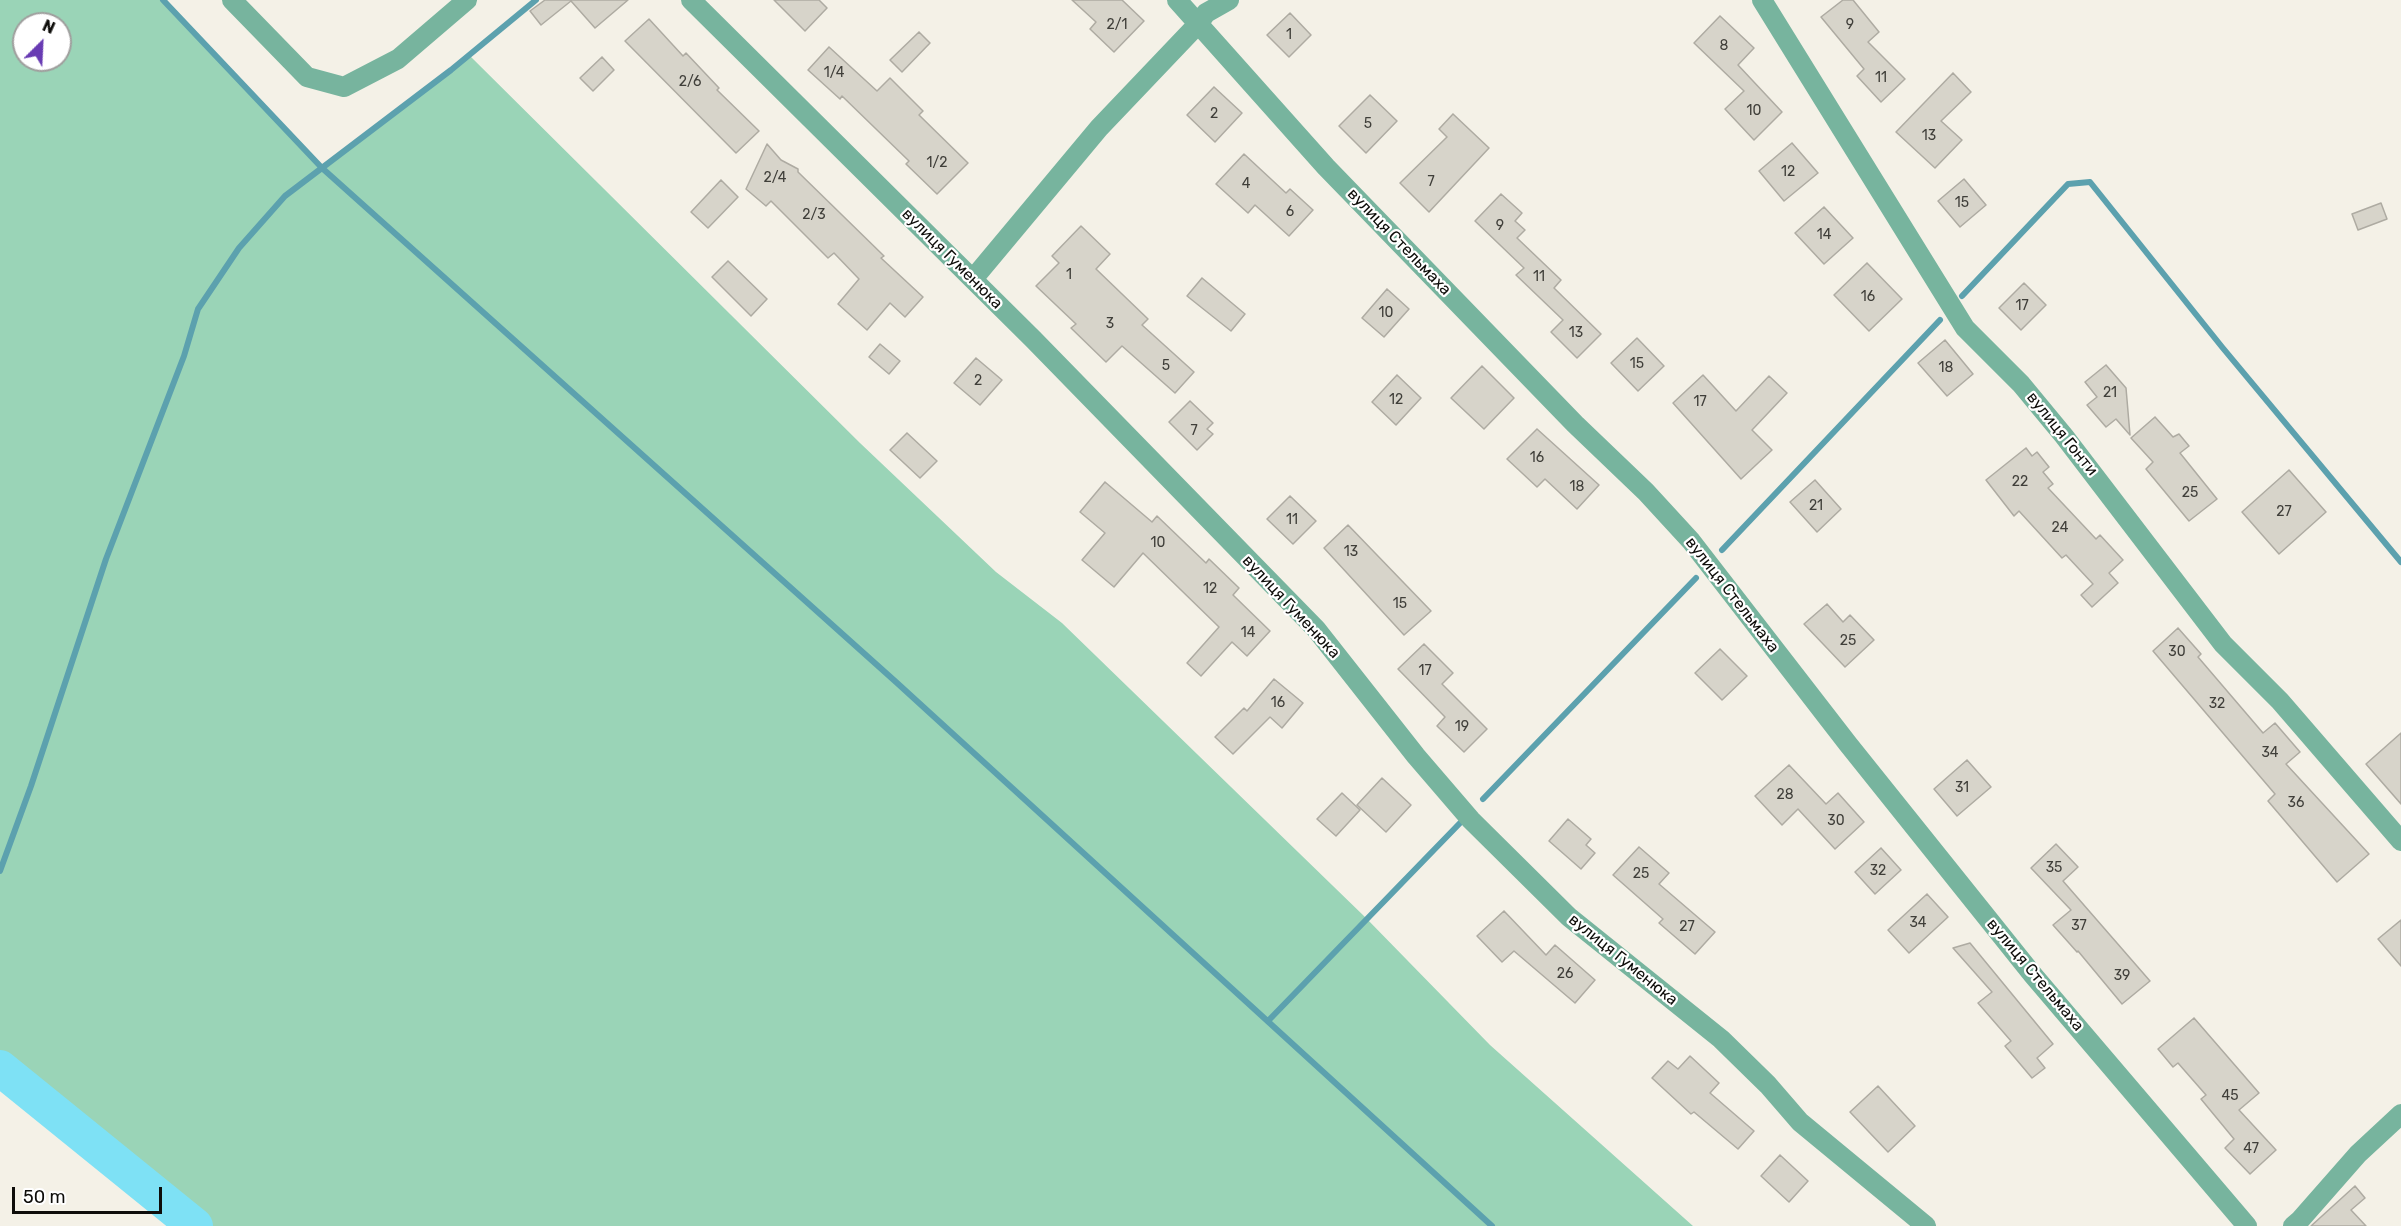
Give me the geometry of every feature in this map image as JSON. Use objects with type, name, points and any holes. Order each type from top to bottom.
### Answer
[{"type":"street","points":[[232,0],[307,77],[344,87],[398,59],[467,0]]},
{"type":"street","name":"вулиця Гуменюка","points":[[692,0],[973,279],[1316,629],[1416,756],[1471,820],[1569,917],[1721,1040],[1768,1085],[1800,1122],[1926,1226]]},
{"type":"street","name":"вулиця Стельмаха","points":[[1177,0],[1326,166],[1575,424],[1646,492],[1691,542],[1848,744],[2033,975],[2247,1226]]},
{"type":"street","points":[[973,279],[1099,128],[1206,13],[1229,0]]},
{"type":"street","name":"вулиця Гонти","points":[[1762,0],[1965,328],[2021,384],[2064,436],[2223,644],[2280,701],[2401,841]]},
{"type":"street","points":[[2293,1226],[2300,1221],[2358,1154],[2401,1114]]},
{"type":"green space","points":[[0,0],[163,0],[322,168],[469,55],[860,443],[996,572],[1062,623],[1366,918],[1490,1045],[1693,1226],[195,1226],[0,1068]]},
{"type":"building","points":[[545,0],[628,0],[595,28],[571,1],[541,25],[530,11]]},
{"type":"building","points":[[774,0],[819,0],[827,8],[805,31]]},
{"type":"building","points":[[1072,0],[1122,0],[1144,21],[1114,52],[1090,29],[1096,22]]},
{"type":"building","points":[[1843,0],[1853,0],[1879,32],[1868,42],[1905,79],[1881,102],[1857,76],[1864,69],[1821,17]]},
{"type":"building","points":[[1290,13],[1311,35],[1289,57],[1267,35]]},
{"type":"building","points":[[1720,16],[1754,48],[1738,65],[1782,112],[1754,140],[1725,109],[1744,91],[1694,43]]},
{"type":"building","points":[[649,19],[683,56],[686,53],[719,88],[717,90],[759,131],[736,153],[625,41]]},
{"type":"building","points":[[919,32],[930,43],[902,72],[890,60]]},
{"type":"building","points":[[829,47],[877,91],[890,78],[923,111],[919,115],[968,163],[937,194],[906,164],[909,161],[842,96],[840,99],[808,70]]},
{"type":"building","points":[[602,57],[614,70],[593,91],[580,78]]},
{"type":"building","points":[[1953,73],[1971,92],[1941,121],[1962,140],[1935,168],[1896,132]]},
{"type":"building","points":[[1214,87],[1242,113],[1215,142],[1187,115]]},
{"type":"building","points":[[1370,95],[1397,121],[1366,153],[1339,126]]},
{"type":"building","points":[[1453,114],[1489,148],[1429,212],[1400,183],[1447,137],[1439,129]]},
{"type":"building","points":[[1792,143],[1818,173],[1784,201],[1759,171]]},
{"type":"building","points":[[767,144],[781,160],[798,169],[798,172],[884,256],[881,258],[923,297],[905,317],[890,303],[867,330],[838,304],[859,279],[834,253],[828,258],[771,201],[766,206],[746,189]]},
{"type":"building","points":[[1244,154],[1286,193],[1290,189],[1313,210],[1289,236],[1255,205],[1248,213],[1216,184]]},
{"type":"building","points":[[1964,179],[1986,205],[1960,227],[1938,201]]},
{"type":"building","points":[[721,180],[738,197],[708,228],[691,212]]},
{"type":"building","points":[[1501,194],[1522,213],[1515,221],[1525,230],[1517,238],[1561,280],[1554,288],[1601,334],[1577,358],[1551,332],[1563,320],[1516,275],[1524,268],[1475,221]]},
{"type":"building","points":[[2381,203],[2387,219],[2358,230],[2352,214]]},
{"type":"building","points":[[1824,207],[1853,238],[1824,264],[1795,233]]},
{"type":"building","points":[[1081,226],[1110,254],[1096,269],[1148,319],[1142,325],[1194,372],[1175,393],[1122,346],[1106,362],[1071,328],[1076,324],[1036,286],[1059,263],[1052,256]]},
{"type":"building","points":[[728,261],[767,299],[751,316],[712,277]]},
{"type":"building","points":[[1867,263],[1902,299],[1869,331],[1834,295]]},
{"type":"building","points":[[1202,278],[1245,314],[1231,331],[1187,296]]},
{"type":"building","points":[[2024,283],[2046,305],[2021,330],[1999,308]]},
{"type":"building","points":[[1387,289],[1409,309],[1384,337],[1362,318]]},
{"type":"building","points":[[1637,338],[1664,366],[1638,391],[1611,363]]},
{"type":"building","points":[[1945,340],[1973,374],[1947,396],[1918,363]]},
{"type":"building","points":[[880,344],[900,361],[889,374],[869,357]]},
{"type":"building","points":[[976,358],[1002,380],[980,405],[954,383]]},
{"type":"building","points":[[2106,365],[2126,388],[2130,435],[2116,419],[2106,427],[2087,405],[2097,397],[2085,382]]},
{"type":"building","points":[[1482,366],[1514,398],[1484,429],[1451,398]]},
{"type":"building","points":[[1397,375],[1421,398],[1396,425],[1372,402]]},
{"type":"building","points":[[1703,375],[1736,411],[1769,376],[1787,393],[1752,430],[1772,450],[1741,479],[1673,403]]},
{"type":"building","points":[[1190,401],[1213,423],[1207,429],[1213,434],[1197,450],[1169,422]]},
{"type":"building","points":[[2155,417],[2173,437],[2179,434],[2189,446],[2180,453],[2217,499],[2189,521],[2146,469],[2153,462],[2131,438]]},
{"type":"building","points":[[1537,429],[1599,485],[1577,509],[1545,479],[1537,487],[1507,459]]},
{"type":"building","points":[[907,433],[937,461],[920,478],[890,450]]},
{"type":"building","points":[[2026,448],[2032,456],[2037,452],[2049,467],[2043,472],[2053,484],[2048,488],[2096,539],[2100,535],[2123,560],[2109,573],[2118,583],[2092,607],[2081,595],[2093,584],[2066,555],[2062,558],[2019,511],[2014,516],[1986,480]]},
{"type":"building","points":[[2289,470],[2326,512],[2279,554],[2242,512]]},
{"type":"building","points":[[1815,480],[1841,509],[1817,532],[1790,502]]},
{"type":"building","points":[[1105,482],[1152,522],[1157,516],[1206,563],[1209,559],[1239,588],[1233,595],[1270,631],[1247,656],[1232,642],[1201,676],[1187,663],[1219,627],[1143,553],[1114,587],[1082,560],[1105,533],[1080,512]]},
{"type":"building","points":[[1290,496],[1316,521],[1293,544],[1267,519]]},
{"type":"building","points":[[1348,525],[1431,611],[1404,635],[1324,548]]},
{"type":"building","points":[[1827,604],[1843,622],[1850,615],[1874,640],[1845,667],[1804,624]]},
{"type":"building","points":[[2178,628],[2201,654],[2198,657],[2263,733],[2275,723],[2300,752],[2286,764],[2369,854],[2337,882],[2268,801],[2275,794],[2153,651]]},
{"type":"building","points":[[1424,644],[1453,673],[1442,684],[1487,729],[1464,752],[1437,726],[1445,717],[1398,669]]},
{"type":"building","points":[[1720,649],[1747,676],[1722,700],[1695,673]]},
{"type":"building","points":[[1274,679],[1303,703],[1282,728],[1270,717],[1233,754],[1215,737],[1244,708],[1247,711]]},
{"type":"building","points":[[2401,733],[2401,804],[2366,764]]},
{"type":"building","points":[[1967,760],[1991,787],[1957,816],[1934,789]]},
{"type":"building","points":[[1789,765],[1826,804],[1838,793],[1864,822],[1835,849],[1798,809],[1782,825],[1755,796]]},
{"type":"building","points":[[1382,778],[1411,805],[1386,832],[1357,805]]},
{"type":"building","points":[[1342,793],[1360,810],[1336,836],[1317,819]]},
{"type":"building","points":[[1568,819],[1591,839],[1586,845],[1595,853],[1581,869],[1549,841]]},
{"type":"building","points":[[2056,844],[2078,867],[2063,881],[2150,981],[2122,1004],[2053,925],[2071,910],[2031,868]]},
{"type":"building","points":[[1639,847],[1669,873],[1659,884],[1715,932],[1695,954],[1659,923],[1663,919],[1613,875]]},
{"type":"building","points":[[1881,848],[1901,870],[1875,894],[1855,872]]},
{"type":"building","points":[[1927,894],[1948,917],[1909,953],[1888,930]]},
{"type":"building","points":[[1504,911],[1546,955],[1555,945],[1595,980],[1575,1003],[1514,951],[1502,962],[1477,936]]},
{"type":"building","points":[[2401,920],[2401,966],[2378,939]]},
{"type":"building","points":[[1970,943],[2053,1044],[2037,1058],[2045,1068],[2032,1078],[2005,1046],[2011,1041],[1978,1003],[1992,992],[1953,948]]},
{"type":"building","points":[[2194,1018],[2259,1093],[2239,1110],[2276,1150],[2250,1174],[2225,1148],[2234,1139],[2201,1099],[2206,1095],[2178,1063],[2173,1067],[2158,1049]]},
{"type":"building","points":[[1690,1056],[1719,1083],[1710,1093],[1754,1131],[1738,1149],[1694,1112],[1691,1114],[1652,1078],[1668,1061],[1678,1069]]},
{"type":"building","points":[[1878,1086],[1915,1126],[1888,1152],[1850,1112]]},
{"type":"building","points":[[1780,1155],[1808,1181],[1789,1202],[1761,1176]]},
{"type":"building","points":[[2355,1186],[2365,1198],[2351,1210],[2366,1226],[2311,1226]]},
{"type":"waterway","points":[[163,0],[322,168],[896,682],[1492,1226]]},
{"type":"waterway","points":[[0,871],[31,786],[106,559],[184,356],[198,309],[239,248],[285,196],[451,70],[536,0]]},
{"type":"waterway","points":[[1962,296],[2068,184],[2090,182],[2222,347],[2401,562]]},
{"type":"waterway","points":[[1722,550],[1940,320]]},
{"type":"waterway","points":[[1483,799],[1696,578]]},
{"type":"waterway","points":[[1268,1021],[1461,822]]},
{"type":"waterway","points":[[0,1068],[195,1226]]}]
